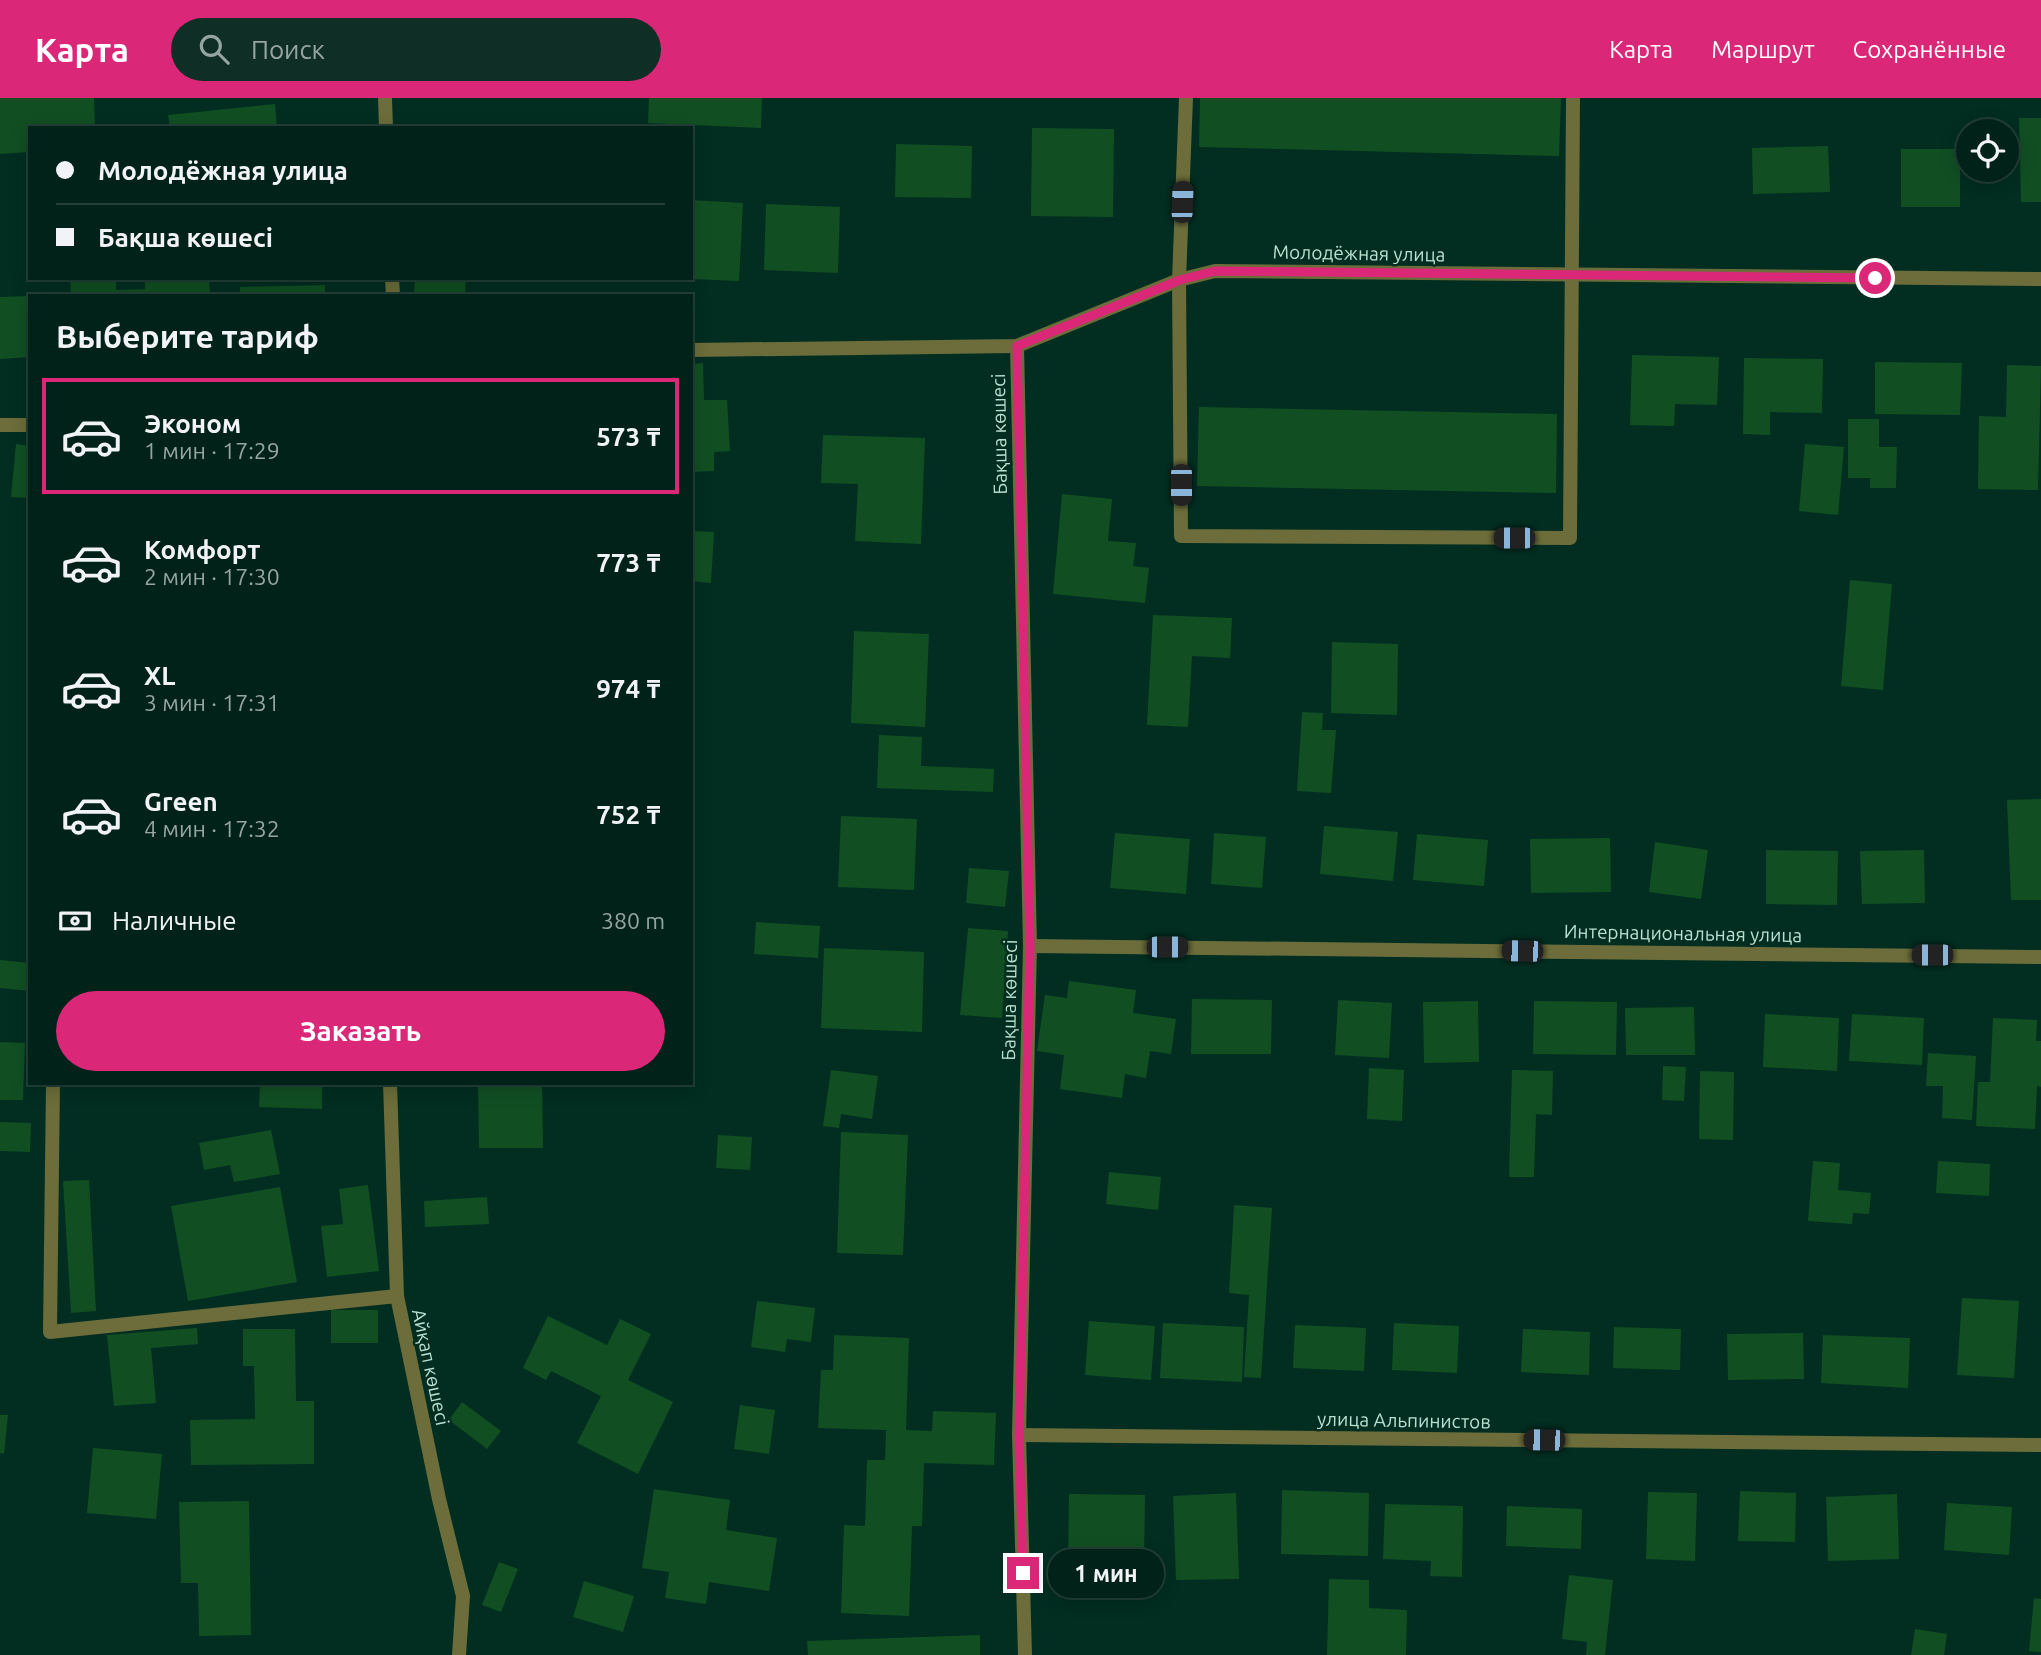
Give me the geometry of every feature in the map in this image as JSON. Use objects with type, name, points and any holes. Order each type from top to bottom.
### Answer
[{"type":"street","points":[[385,98],[386,126]]},
{"type":"street","points":[[1186,98],[1180,280],[1181,536],[1570,538],[1573,98]]},
{"type":"street","name":"Молодёжная улица","points":[[693,350],[1017,346],[1180,280],[1215,271],[2041,279]]},
{"type":"street","name":"Бақша көшесі","points":[[1017,346],[1030,946],[1019,1436],[1025,1655]]},
{"type":"street","points":[[0,425],[28,425]]},
{"type":"street","name":"Интернациональная улица","points":[[1030,946],[2041,957]]},
{"type":"street","points":[[53,1085],[50,1332],[397,1296]]},
{"type":"street","name":"Айқап көшесі","points":[[390,1085],[397,1296],[439,1499],[463,1596],[459,1655]]},
{"type":"street","name":"улица Альпинистов","points":[[1019,1436],[2041,1445]]},
{"type":"building","points":[[0,98],[94,98],[95,126],[28,126],[28,152],[0,154]]},
{"type":"building","points":[[649,98],[762,98],[761,128],[648,123]]},
{"type":"building","points":[[1200,98],[1561,98],[1559,156],[1199,147]]},
{"type":"building","points":[[275,104],[277,126],[170,126],[168,115]]},
{"type":"building","points":[[2019,118],[2041,118],[2041,202],[2021,202]]},
{"type":"building","points":[[1032,128],[1114,129],[1113,217],[1031,216]]},
{"type":"building","points":[[896,144],[972,146],[971,198],[895,197]]},
{"type":"building","points":[[1828,146],[1830,192],[1753,194],[1752,148]]},
{"type":"building","points":[[1901,149],[1956,149],[1956,182],[1960,182],[1960,207],[1901,207]]},
{"type":"building","points":[[693,200],[743,203],[739,281],[693,279]]},
{"type":"building","points":[[766,204],[840,207],[838,273],[764,270]]},
{"type":"building","points":[[70,280],[116,280],[116,290],[145,289],[145,280],[209,280],[210,294],[71,294]]},
{"type":"building","points":[[415,280],[466,280],[465,294],[414,294]]},
{"type":"building","points":[[325,285],[325,294],[240,294],[240,287]]},
{"type":"building","points":[[28,296],[28,357],[0,359],[0,297]]},
{"type":"building","points":[[1632,355],[1719,357],[1717,405],[1675,404],[1674,426],[1630,425]]},
{"type":"building","points":[[1744,358],[1823,359],[1822,413],[1770,412],[1770,435],[1743,434]]},
{"type":"building","points":[[1875,362],[1962,363],[1960,415],[1875,414]]},
{"type":"building","points":[[703,363],[704,400],[727,400],[730,451],[714,452],[714,471],[693,472],[693,364]]},
{"type":"building","points":[[2007,365],[2041,366],[2038,490],[1978,489],[1979,416],[2006,417]]},
{"type":"building","points":[[1199,407],[1557,414],[1556,493],[1197,486]]},
{"type":"building","points":[[1848,419],[1879,419],[1879,447],[1897,447],[1896,488],[1870,488],[1870,478],[1848,478]]},
{"type":"building","points":[[823,435],[925,438],[921,544],[855,541],[858,484],[821,483]]},
{"type":"building","points":[[16,444],[28,446],[28,498],[11,497]]},
{"type":"building","points":[[1805,444],[1844,447],[1838,515],[1799,511]]},
{"type":"building","points":[[1062,494],[1112,499],[1108,541],[1136,543],[1133,566],[1149,568],[1145,603],[1053,594]]},
{"type":"building","points":[[693,531],[714,532],[711,583],[693,581]]},
{"type":"building","points":[[1850,580],[1892,584],[1883,690],[1841,686]]},
{"type":"building","points":[[1153,615],[1232,618],[1230,658],[1192,656],[1188,727],[1147,725]]},
{"type":"building","points":[[854,631],[929,634],[925,727],[851,723]]},
{"type":"building","points":[[1332,642],[1398,644],[1397,715],[1331,713]]},
{"type":"building","points":[[1302,712],[1323,713],[1322,730],[1336,730],[1331,793],[1297,791]]},
{"type":"building","points":[[879,735],[922,737],[921,766],[994,769],[993,792],[877,788]]},
{"type":"building","points":[[2041,799],[2041,900],[2011,900],[2007,800]]},
{"type":"building","points":[[841,816],[917,819],[914,890],[838,887]]},
{"type":"building","points":[[1324,826],[1398,832],[1393,881],[1320,874]]},
{"type":"building","points":[[1115,833],[1190,839],[1186,894],[1110,888]]},
{"type":"building","points":[[1214,833],[1266,837],[1262,888],[1211,884]]},
{"type":"building","points":[[1417,834],[1488,840],[1484,886],[1413,880]]},
{"type":"building","points":[[1610,838],[1611,892],[1531,893],[1530,839]]},
{"type":"building","points":[[1655,842],[1708,850],[1701,899],[1649,892]]},
{"type":"building","points":[[1766,850],[1838,851],[1837,905],[1766,904]]},
{"type":"building","points":[[1924,850],[1925,903],[1862,904],[1860,851]]},
{"type":"building","points":[[969,868],[1009,871],[1005,907],[966,903]]},
{"type":"building","points":[[756,922],[820,926],[818,958],[754,954]]},
{"type":"building","points":[[968,928],[1008,931],[1002,1018],[960,1015]]},
{"type":"building","points":[[824,948],[924,952],[922,1032],[821,1028]]},
{"type":"building","points":[[0,960],[28,963],[28,991],[0,988]]},
{"type":"building","points":[[1069,981],[1136,990],[1133,1013],[1176,1019],[1171,1054],[1150,1051],[1146,1078],[1125,1074],[1122,1098],[1060,1089],[1064,1055],[1037,1051],[1045,995],[1067,998]]},
{"type":"building","points":[[1192,999],[1272,1000],[1271,1054],[1191,1054]]},
{"type":"building","points":[[1338,1000],[1392,1003],[1389,1058],[1335,1055]]},
{"type":"building","points":[[1478,1001],[1479,1062],[1424,1063],[1423,1002]]},
{"type":"building","points":[[1534,1001],[1617,1002],[1616,1055],[1533,1054]]},
{"type":"building","points":[[1694,1007],[1695,1055],[1626,1055],[1625,1008]]},
{"type":"building","points":[[1765,1014],[1839,1018],[1837,1071],[1763,1067]]},
{"type":"building","points":[[1852,1014],[1924,1018],[1922,1065],[1849,1061]]},
{"type":"building","points":[[1993,1018],[2037,1020],[2036,1041],[2041,1041],[2041,1087],[2037,1086],[2035,1129],[1976,1126],[1978,1082],[1990,1082]]},
{"type":"building","points":[[0,1042],[25,1043],[23,1100],[0,1100]]},
{"type":"building","points":[[1928,1053],[1976,1056],[1972,1120],[1942,1118],[1943,1086],[1926,1086]]},
{"type":"building","points":[[1663,1066],[1686,1067],[1684,1101],[1662,1100]]},
{"type":"building","points":[[1369,1068],[1404,1070],[1402,1121],[1367,1119]]},
{"type":"building","points":[[831,1070],[878,1076],[872,1119],[841,1114],[839,1128],[823,1126]]},
{"type":"building","points":[[1512,1070],[1553,1071],[1552,1115],[1536,1114],[1534,1177],[1509,1177]]},
{"type":"building","points":[[1700,1071],[1734,1072],[1733,1140],[1699,1139]]},
{"type":"building","points":[[260,1085],[322,1085],[322,1109],[259,1107]]},
{"type":"building","points":[[478,1085],[542,1085],[543,1148],[479,1148]]},
{"type":"building","points":[[0,1122],[31,1123],[30,1152],[0,1151]]},
{"type":"building","points":[[271,1130],[280,1174],[234,1182],[230,1165],[204,1170],[199,1143]]},
{"type":"building","points":[[841,1132],[908,1135],[903,1255],[837,1253]]},
{"type":"building","points":[[718,1135],[752,1137],[750,1170],[716,1168]]},
{"type":"building","points":[[1813,1161],[1840,1163],[1838,1190],[1871,1193],[1869,1214],[1853,1213],[1852,1224],[1808,1221]]},
{"type":"building","points":[[1938,1161],[1990,1164],[1989,1196],[1936,1193]]},
{"type":"building","points":[[1109,1172],[1161,1177],[1158,1210],[1106,1204]]},
{"type":"building","points":[[89,1180],[96,1311],[71,1313],[63,1181]]},
{"type":"building","points":[[368,1185],[379,1271],[327,1277],[321,1226],[343,1224],[339,1189]]},
{"type":"building","points":[[280,1187],[297,1282],[188,1301],[171,1206]]},
{"type":"building","points":[[487,1197],[489,1224],[425,1227],[424,1201]]},
{"type":"building","points":[[1234,1205],[1272,1208],[1261,1378],[1244,1377],[1249,1295],[1229,1293]]},
{"type":"building","points":[[1962,1298],[2019,1301],[2014,1378],[1957,1375]]},
{"type":"building","points":[[757,1301],[815,1308],[811,1342],[787,1339],[785,1352],[751,1347]]},
{"type":"building","points":[[331,1310],[378,1310],[378,1343],[331,1343]]},
{"type":"building","points":[[548,1316],[607,1345],[620,1319],[651,1334],[628,1380],[673,1402],[638,1474],[577,1443],[601,1396],[551,1371],[546,1380],[523,1368]]},
{"type":"building","points":[[1089,1321],[1155,1326],[1151,1380],[1085,1375]]},
{"type":"building","points":[[1163,1323],[1244,1327],[1242,1382],[1160,1378]]},
{"type":"building","points":[[1394,1323],[1459,1326],[1457,1373],[1392,1370]]},
{"type":"building","points":[[1295,1325],[1366,1328],[1364,1371],[1293,1368]]},
{"type":"building","points":[[1614,1327],[1681,1329],[1680,1370],[1613,1368]]},
{"type":"building","points":[[197,1328],[198,1344],[151,1348],[156,1403],[114,1406],[107,1335]]},
{"type":"building","points":[[243,1329],[295,1329],[296,1401],[314,1401],[314,1464],[191,1465],[190,1420],[255,1419],[254,1366],[243,1366]]},
{"type":"building","points":[[1523,1329],[1590,1332],[1589,1375],[1521,1372]]},
{"type":"building","points":[[1803,1333],[1804,1379],[1728,1380],[1727,1334]]},
{"type":"building","points":[[834,1335],[909,1338],[906,1430],[932,1431],[933,1411],[996,1413],[994,1465],[924,1463],[922,1526],[912,1526],[909,1616],[841,1613],[844,1525],[865,1526],[867,1460],[885,1460],[886,1430],[818,1428],[821,1370],[833,1370]]},
{"type":"building","points":[[1823,1335],[1910,1338],[1908,1388],[1821,1383]]},
{"type":"building","points":[[462,1402],[501,1431],[487,1449],[449,1420]]},
{"type":"building","points":[[740,1405],[775,1410],[769,1454],[734,1449]]},
{"type":"building","points":[[0,1415],[8,1415],[4,1454],[0,1453]]},
{"type":"building","points":[[93,1448],[162,1454],[156,1519],[87,1513]]},
{"type":"building","points":[[654,1489],[730,1500],[726,1530],[777,1538],[769,1591],[709,1582],[706,1604],[665,1598],[669,1572],[642,1568]]},
{"type":"building","points":[[1282,1490],[1369,1493],[1368,1556],[1281,1554]]},
{"type":"building","points":[[1740,1491],[1796,1493],[1795,1542],[1738,1541]]},
{"type":"building","points":[[1648,1492],[1697,1493],[1695,1561],[1646,1559]]},
{"type":"building","points":[[1236,1493],[1239,1579],[1176,1580],[1173,1496]]},
{"type":"building","points":[[1069,1494],[1145,1495],[1144,1571],[1068,1570]]},
{"type":"building","points":[[1897,1494],[1899,1559],[1828,1561],[1826,1497]]},
{"type":"building","points":[[249,1501],[251,1635],[199,1636],[198,1583],[181,1583],[179,1502]]},
{"type":"building","points":[[1947,1503],[2012,1507],[2009,1555],[1944,1550]]},
{"type":"building","points":[[1385,1504],[1463,1506],[1462,1577],[1430,1576],[1431,1561],[1383,1559]]},
{"type":"building","points":[[1507,1506],[1582,1509],[1581,1549],[1506,1546]]},
{"type":"building","points":[[499,1562],[518,1569],[501,1612],[482,1605]]},
{"type":"building","points":[[1569,1575],[1613,1580],[1605,1655],[1586,1655],[1587,1642],[1562,1639]]},
{"type":"building","points":[[1329,1579],[1369,1580],[1369,1608],[1407,1610],[1406,1655],[1327,1655]]},
{"type":"building","points":[[584,1581],[634,1596],[623,1632],[573,1617]]},
{"type":"building","points":[[2034,1598],[2041,1599],[2041,1652],[2029,1651]]},
{"type":"building","points":[[1915,1629],[1947,1634],[1944,1655],[1911,1655]]},
{"type":"building","points":[[980,1635],[980,1655],[808,1655],[807,1641]]},
{"type":"route","points":[[1023,1573],[1019,1436],[1030,946],[1017,346],[1180,280],[1215,271],[1875,278]]}]
